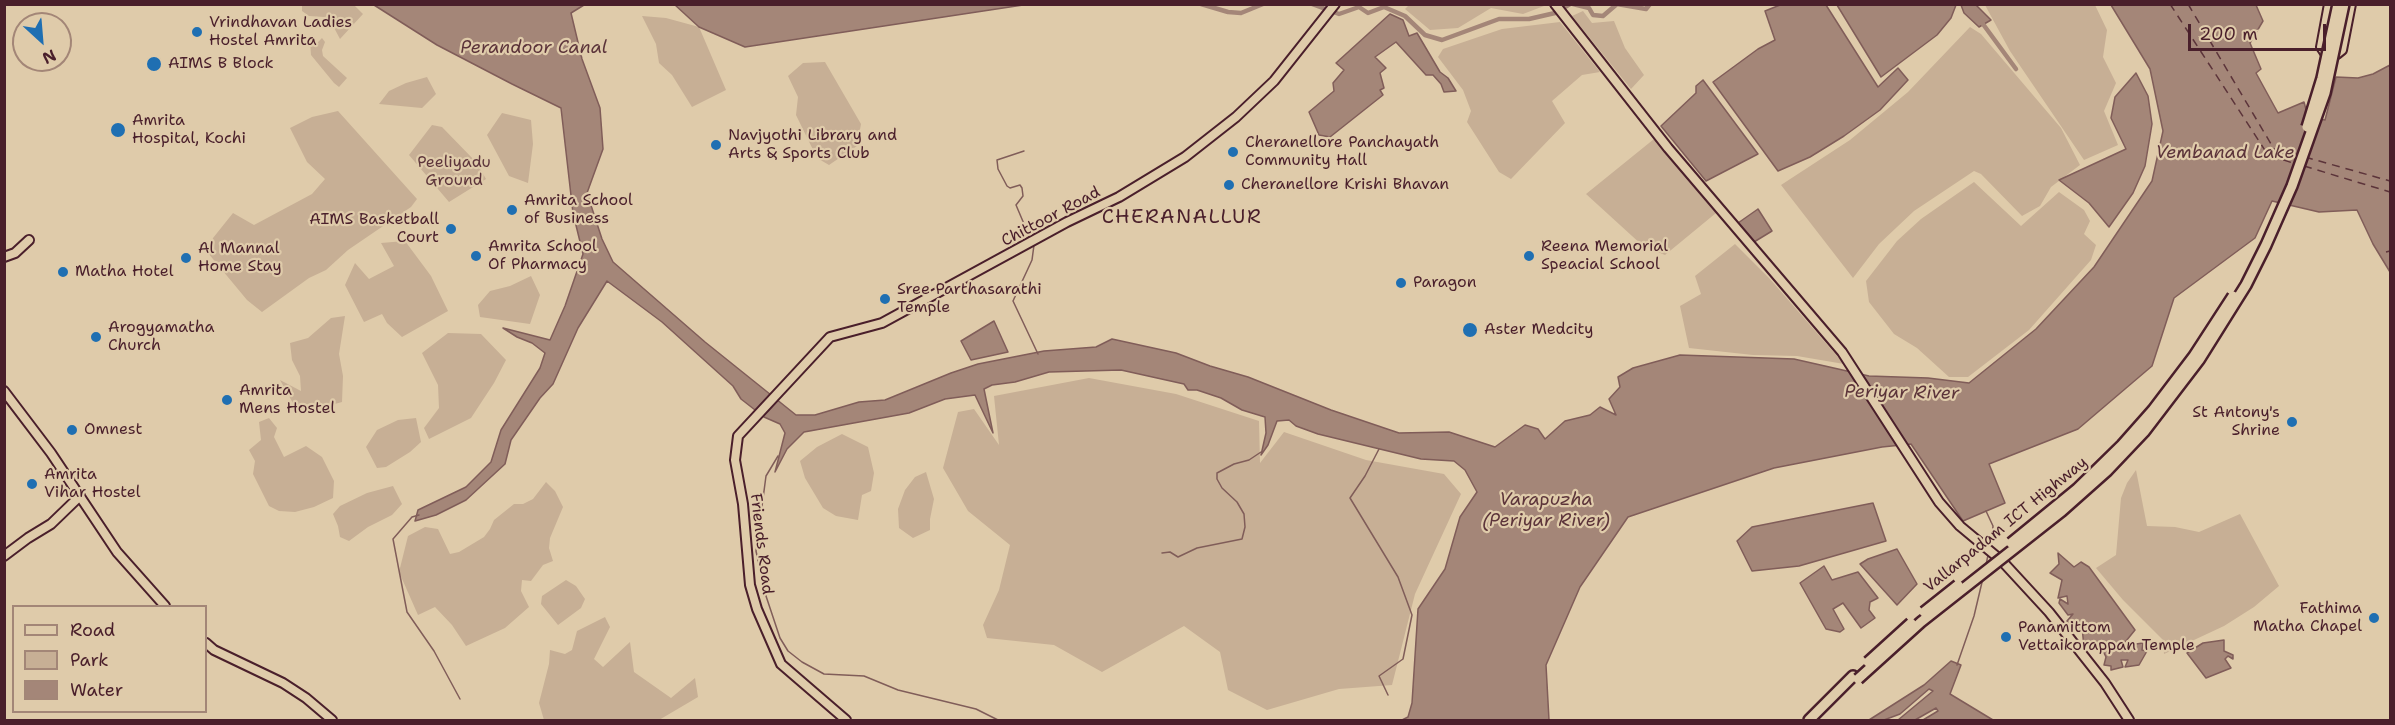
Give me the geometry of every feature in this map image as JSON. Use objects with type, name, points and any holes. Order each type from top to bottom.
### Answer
[{"type":"highway","name":"Vallarpadam ICT Highway","points":[[1809,720],[1938,600],[2077,489],[2153,410],[2194,357],[2232,298],[2288,180],[2315,101],[2338,4]]},
{"type":"highway","name":"Vallarpadam ICT Highway","points":[[1816,720],[1855,677],[2062,511],[2107,471],[2144,432],[2199,360],[2254,270],[2292,186],[2325,93],[2344,4]]},
{"type":"main road","name":"Chittoor Road","points":[[755,416],[830,337],[882,323],[1119,197],[1185,157],[1236,117],[1274,81],[1335,4]]},
{"type":"main road","points":[[1555,4],[1668,148],[1842,352],[1914,466],[1940,502],[1960,526],[2002,561],[2049,612],[2105,683],[2128,720]]},
{"type":"main road","points":[[2329,4],[2321,47],[2325,53],[2337,54],[2342,50],[2351,4]]},
{"type":"main road","points":[[4,257],[15,253],[29,240]]},
{"type":"main road","points":[[4,391],[80,496],[117,552],[164,605]]},
{"type":"main road","name":"Friends Road","points":[[755,416],[738,436],[734,453],[743,504],[750,585],[757,609],[781,664],[846,720]]},
{"type":"main road","points":[[4,556],[51,524],[80,496]]},
{"type":"main road","points":[[207,644],[214,650],[283,683],[306,698],[332,720]]},
{"type":"green space","points":[[1543,4],[1544,6],[1523,14],[1491,8],[1458,28],[1430,30],[1405,9],[1409,5]]},
{"type":"green space","points":[[302,5],[354,5],[363,14],[340,39],[331,22],[324,17],[309,16],[302,11]]},
{"type":"green space","points":[[1985,5],[2095,5],[2107,30],[2103,57],[2116,83],[2104,111],[2118,145],[2084,160],[2010,51]]},
{"type":"green space","points":[[1583,11],[1592,23],[1614,21],[1625,48],[1644,75],[1631,89],[1572,16]]},
{"type":"green space","points":[[642,16],[666,18],[699,27],[726,90],[692,107],[672,75],[659,63],[656,44]]},
{"type":"green space","points":[[1560,22],[1600,72],[1582,75],[1552,101],[1565,123],[1511,179],[1499,172],[1467,122],[1471,111],[1463,90],[1438,57],[1443,49],[1502,29]]},
{"type":"green space","points":[[1970,27],[1981,34],[2061,128],[2080,165],[2051,187],[2040,206],[2022,216],[1981,174],[1974,171],[1914,211],[1879,244],[1853,278],[1781,185],[1850,140],[1908,92]]},
{"type":"green space","points":[[322,38],[325,42],[322,50],[323,56],[347,78],[339,87],[311,55],[310,41],[317,43]]},
{"type":"green space","points":[[825,62],[861,124],[857,146],[829,165],[817,158],[796,115],[798,97],[788,76],[803,63]]},
{"type":"green space","points":[[427,77],[436,94],[422,108],[379,104],[389,91]]},
{"type":"green space","points":[[338,111],[417,199],[411,207],[348,250],[326,270],[309,278],[262,312],[247,300],[208,253],[213,238],[233,213],[254,225],[312,194],[325,179],[307,162],[290,128],[312,117]]},
{"type":"green space","points":[[502,113],[531,120],[533,144],[528,183],[509,176],[487,135]]},
{"type":"green space","name":"Peeliyadu Ground","points":[[432,125],[442,127],[476,162],[486,179],[449,202],[409,155]]},
{"type":"green space","points":[[1654,139],[1716,213],[1665,255],[1643,246],[1586,194]]},
{"type":"green space","points":[[1974,182],[2021,226],[2059,192],[2084,210],[2090,221],[2084,234],[2096,245],[2091,260],[2029,330],[1968,377],[1949,377],[1917,348],[1894,334],[1869,302],[1866,281],[1897,241],[1921,219]]},
{"type":"green space","points":[[405,241],[431,276],[448,311],[402,337],[387,323],[382,314],[364,322],[345,285],[355,263],[369,279],[394,266],[381,243]]},
{"type":"green space","points":[[1735,244],[1770,279],[1844,364],[1797,356],[1753,355],[1689,348],[1680,306],[1701,294],[1695,276]]},
{"type":"green space","points":[[531,276],[540,295],[530,324],[480,317],[478,305],[490,291],[510,286]]},
{"type":"green space","points":[[345,316],[339,354],[343,376],[342,402],[320,408],[294,405],[280,380],[301,391],[300,376],[292,360],[290,343],[308,338],[331,318]]},
{"type":"green space","points":[[448,333],[481,334],[506,360],[471,418],[429,439],[424,428],[439,408],[438,385],[422,353]]},
{"type":"green space","points":[[1089,378],[1176,394],[1259,421],[1260,463],[1284,432],[1366,460],[1444,474],[1461,494],[1415,594],[1392,685],[1339,689],[1267,710],[1228,690],[1220,652],[1184,626],[1102,672],[1054,645],[987,638],[983,625],[999,590],[1010,545],[968,511],[943,468],[958,412],[974,409],[999,445],[994,396]]},
{"type":"green space","points":[[269,418],[277,428],[274,437],[284,457],[306,446],[322,457],[334,481],[333,498],[314,507],[295,512],[279,511],[269,506],[253,474],[255,461],[249,450],[261,440],[259,422]]},
{"type":"green space","points":[[416,418],[421,442],[386,467],[377,468],[366,447],[377,430],[398,420]]},
{"type":"green space","points":[[842,434],[868,447],[874,473],[871,491],[862,495],[858,520],[836,516],[823,508],[805,478],[800,461],[817,447]]},
{"type":"green space","points":[[2136,470],[2147,526],[2175,527],[2199,532],[2240,514],[2279,586],[2254,607],[2224,626],[2164,654],[2163,640],[2123,600],[2096,568],[2116,555],[2121,498]]},
{"type":"green space","points":[[926,472],[934,499],[930,530],[913,538],[899,528],[898,509],[905,490],[915,477]]},
{"type":"green space","points":[[546,482],[555,491],[563,507],[550,538],[549,548],[553,561],[543,565],[531,581],[522,580],[521,591],[529,607],[505,628],[466,646],[452,625],[435,607],[418,615],[399,572],[408,536],[425,527],[438,529],[450,554],[459,552],[484,537],[494,520],[514,504],[523,504],[533,499]]},
{"type":"green space","points":[[393,486],[402,504],[392,515],[368,527],[349,541],[340,537],[333,514],[340,506],[367,493]]},
{"type":"green space","points":[[566,580],[576,586],[585,599],[581,608],[558,625],[541,604],[542,596]]},
{"type":"green space","points":[[605,617],[610,627],[594,659],[603,667],[630,642],[634,672],[671,698],[695,678],[698,697],[659,720],[544,720],[539,703],[549,664],[550,650],[565,654],[572,650],[577,631]]},
{"type":"water","points":[[374,5],[584,5],[571,13],[582,59],[600,108],[603,149],[587,193],[602,239],[613,262],[705,342],[796,415],[815,415],[859,402],[885,400],[978,364],[1044,351],[1096,347],[1112,339],[1176,353],[1399,433],[1449,432],[1495,447],[1525,425],[1538,429],[1545,439],[1565,421],[1590,415],[1600,407],[1616,415],[1609,399],[1620,387],[1618,377],[1633,368],[1680,355],[1794,359],[1869,376],[1928,378],[1969,383],[2036,329],[2094,267],[2152,181],[2163,131],[2150,69],[2111,5],[2256,5],[2263,21],[2250,43],[2261,69],[2256,73],[2278,113],[2304,102],[2308,117],[2325,120],[2336,77],[2358,78],[2373,74],[2390,65],[2390,272],[2373,244],[2357,210],[2319,212],[2272,201],[2255,238],[2174,298],[2152,366],[2078,429],[1989,464],[2005,503],[1963,521],[1911,444],[1882,447],[1774,468],[1628,517],[1580,587],[1546,665],[1549,720],[1402,720],[1408,717],[1412,703],[1418,609],[1445,569],[1460,517],[1477,492],[1465,470],[1454,461],[1421,459],[1318,434],[1296,426],[1289,420],[1277,421],[1268,445],[1261,455],[1266,433],[1265,417],[1242,410],[1221,398],[1197,390],[1188,390],[1184,384],[1121,370],[1049,372],[1015,382],[992,385],[984,389],[993,433],[975,395],[945,399],[909,413],[804,432],[787,449],[775,472],[785,433],[780,424],[764,417],[741,399],[733,386],[662,322],[607,281],[578,328],[553,384],[540,398],[511,440],[505,464],[466,500],[436,515],[415,521],[418,510],[466,487],[491,462],[501,430],[540,368],[545,353],[532,343],[503,328],[550,340],[565,306],[583,254],[573,213],[561,108],[437,45]]},
{"type":"water","points":[[675,5],[1023,5],[745,47],[699,27]]},
{"type":"water","points":[[1780,5],[1826,5],[1878,87],[1898,68],[1908,80],[1880,110],[1844,136],[1810,157],[1778,171],[1713,82],[1758,49],[1775,40],[1765,11]]},
{"type":"water","points":[[1837,5],[1956,5],[1951,18],[1937,35],[1881,77]]},
{"type":"water","points":[[1961,5],[1976,5],[1991,20],[1979,27],[1964,13]]},
{"type":"water","points":[[1390,14],[1403,20],[1409,36],[1417,33],[1440,72],[1448,78],[1456,91],[1444,92],[1441,84],[1433,75],[1426,75],[1396,42],[1375,57],[1386,68],[1380,73],[1384,88],[1380,90],[1383,95],[1330,137],[1319,135],[1309,112],[1334,91],[1333,83],[1344,70],[1336,63]]},
{"type":"water","points":[[2136,73],[2148,96],[2152,124],[2145,166],[2133,193],[2109,227],[2089,203],[2059,180],[2126,149],[2111,118],[2115,97]]},
{"type":"water","points":[[1703,80],[1758,154],[1706,181],[1661,126],[1696,93],[1696,86]]},
{"type":"water","points":[[1758,209],[1772,231],[1754,242],[1738,223]]},
{"type":"water","points":[[994,321],[1008,352],[971,360],[961,341]]},
{"type":"water","points":[[1873,503],[1886,541],[1799,566],[1752,571],[1737,541],[1752,527]]},
{"type":"water","points":[[1897,549],[1917,584],[1897,605],[1860,564]]},
{"type":"water","points":[[2058,553],[2074,567],[2081,562],[2089,567],[2135,630],[2122,646],[2143,643],[2142,650],[2147,651],[2139,665],[2125,667],[2128,660],[2121,660],[2123,667],[2111,670],[2111,666],[2104,665],[2106,657],[2099,643],[2093,641],[2092,647],[2084,647],[2082,627],[2073,630],[2067,621],[2073,614],[2068,615],[2059,603],[2060,599],[2068,604],[2067,596],[2058,598],[2062,580],[2050,573],[2059,564]]},
{"type":"water","points":[[1824,566],[1832,580],[1858,572],[1878,598],[1870,602],[1869,610],[1875,618],[1861,628],[1843,603],[1833,609],[1844,629],[1840,632],[1826,629],[1800,583]]},
{"type":"water","points":[[2224,640],[2224,651],[2233,655],[2233,659],[2228,656],[2225,659],[2231,668],[2206,678],[2187,653],[2203,643]]},
{"type":"water","points":[[1951,661],[1961,665],[1950,694],[1993,720],[1923,720],[1938,711],[1936,708],[1915,720],[1898,720],[1933,691],[1929,689],[1900,714],[1884,720],[1869,720],[1924,685]]},
{"type":"waterway","points":[[1201,4],[1228,12],[1241,13],[1263,4]]},
{"type":"waterway","points":[[1312,4],[1339,14],[1359,7],[1368,13],[1384,7],[1405,16],[1425,35],[1442,40],[1499,19],[1529,19],[1555,13],[1570,4]]},
{"type":"waterway","points":[[1573,4],[1589,8],[1593,15],[1603,16],[1617,4],[1646,9],[1650,4]]},
{"type":"waterway","points":[[1980,20],[2016,69]]},
{"type":"waterway","points":[[1024,151],[997,160],[998,169],[1007,186],[1010,188],[1020,185],[1022,188],[1023,196],[1016,205],[1030,238]]},
{"type":"waterway","points":[[1034,245],[1032,260],[1013,301],[1038,354]]},
{"type":"waterway","points":[[1379,449],[1350,498],[1398,577],[1412,615],[1403,659],[1379,676],[1388,695]]},
{"type":"waterway","points":[[1162,553],[1170,552],[1178,557],[1197,548],[1242,539],[1245,527],[1244,514],[1237,502],[1222,488],[1217,479],[1217,473],[1234,464],[1249,460],[1261,452]]},
{"type":"waterway","points":[[778,456],[766,476],[756,551],[765,593],[780,638],[788,651],[824,674],[864,676],[898,690],[976,709],[998,720]]},
{"type":"waterway","points":[[1986,511],[1993,526],[1991,547]]},
{"type":"waterway","points":[[419,515],[412,517],[393,539],[407,612],[434,651],[460,699]]},
{"type":"waterway","points":[[1986,565],[1988,555]]},
{"type":"waterway","points":[[1957,665],[1974,616],[1983,578]]},
{"type":"ferry route","points":[[2170,4],[2268,155],[2296,164]]},
{"type":"ferry route","points":[[2188,4],[2274,149],[2297,155]]},
{"type":"ferry route","points":[[2305,157],[2390,181]]},
{"type":"ferry route","points":[[2304,166],[2390,192]]},
{"type":"ferry route","points":[[2386,252],[2390,251]]},
{"type":"place","name":"Vrindhavan Ladies Hostel Amrita","points":[[197,32]]},
{"type":"place","name":"AIMS B Block","points":[[154,64]]},
{"type":"place","name":"Amrita Hospital, Kochi","points":[[118,130]]},
{"type":"place","name":"Navjyothi Library and Arts & Sports Club","points":[[716,145]]},
{"type":"place","name":"Cheranellore Panchayath Community Hall","points":[[1233,152]]},
{"type":"place","name":"Cheranellore Krishi Bhavan","points":[[1229,185]]},
{"type":"place","name":"Amrita School of Business","points":[[512,210]]},
{"type":"place","name":"AIMS Basketball Court","points":[[451,229]]},
{"type":"place","name":"Amrita School Of Pharmacy","points":[[476,256]]},
{"type":"place","name":"Reena Memorial Speacial School","points":[[1529,256]]},
{"type":"place","name":"Al Mannal Home Stay","points":[[186,258]]},
{"type":"place","name":"Matha Hotel","points":[[63,272]]},
{"type":"place","name":"Paragon","points":[[1401,283]]},
{"type":"place","name":"Sree Parthasarathi Temple","points":[[885,299]]},
{"type":"place","name":"Aster Medcity","points":[[1470,330]]},
{"type":"place","name":"Arogyamatha Church","points":[[96,337]]},
{"type":"place","name":"Amrita Mens Hostel","points":[[227,400]]},
{"type":"place","name":"St Antony's Shrine","points":[[2292,422]]},
{"type":"place","name":"Omnest","points":[[72,430]]},
{"type":"place","name":"Amrita Vihar Hostel","points":[[32,484]]},
{"type":"place","name":"Fathima Matha Chapel","points":[[2374,618]]},
{"type":"place","name":"Panamittom Vettaikorappan Temple","points":[[2006,637]]},
{"type":"district","name":"CHERANALLUR","points":[[1182,218]]},
{"type":"water label","name":"Perandoor Canal","points":[[534,48]]},
{"type":"water label","name":"Vembanad Lake","points":[[2225,153]]},
{"type":"water label","name":"Periyar River","points":[[1902,393]]},
{"type":"water label","name":"Varapuzha (Periyar River)","points":[[1546,510]]}]
